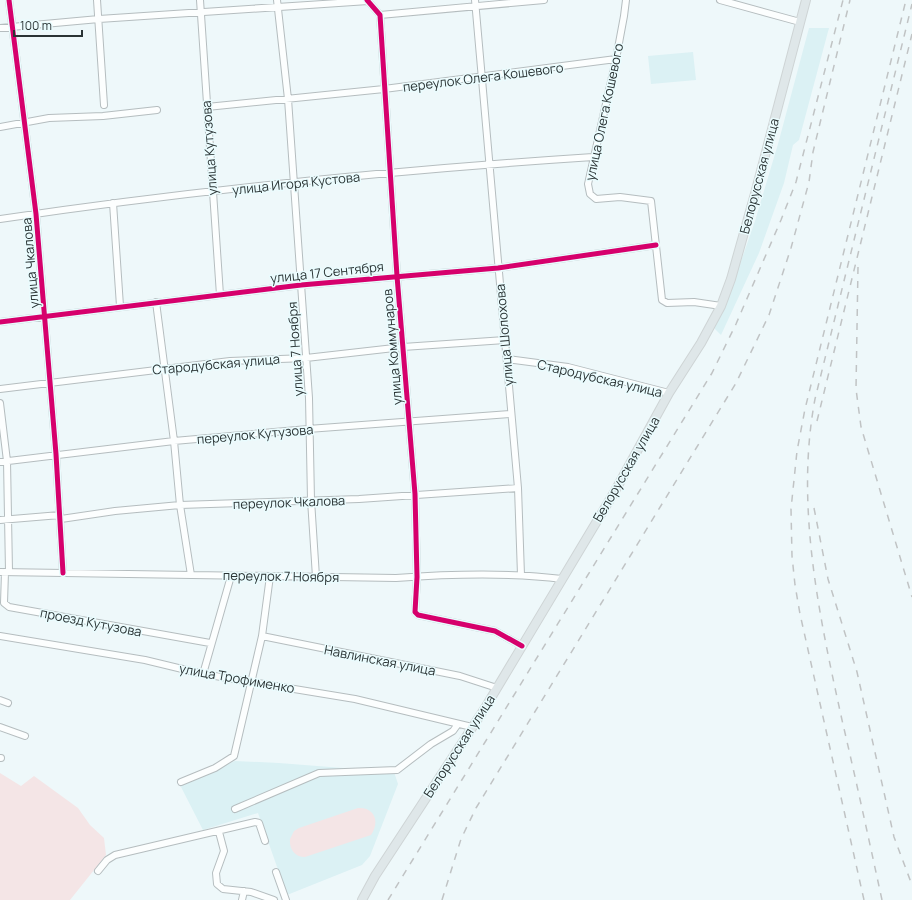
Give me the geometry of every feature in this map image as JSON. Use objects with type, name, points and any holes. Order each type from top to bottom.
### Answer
[{"type":"main road","name":"Белорусская улица","points":[[362,900],[375,876],[497,688],[615,491],[669,393],[701,343],[721,306],[731,279],[756,190],[806,0]]},
{"type":"street","name":"улица Чкалова","points":[[10,0],[36,214],[56,454],[63,573]]},
{"type":"street","points":[[97,0],[104,105]]},
{"type":"street","name":"улица Кутузова","points":[[200,0],[220,295]]},
{"type":"street","name":"улица 7 Ноября","points":[[277,0],[288,99],[309,398],[308,429],[316,577]]},
{"type":"street","points":[[0,28],[200,11],[278,8],[368,1],[380,15],[475,3],[544,0]]},
{"type":"street","name":"улица Олега Кошевого","points":[[626,0],[616,59],[593,157],[588,184],[590,194],[596,199],[620,197],[651,201],[662,300],[667,303],[694,302],[721,306]]},
{"type":"street","points":[[720,0],[800,22]]},
{"type":"street","name":"улица Шолохова","points":[[475,3],[483,77],[489,164],[507,359],[510,414],[518,488],[521,575]]},
{"type":"street","name":"улица Коммунаров","points":[[380,15],[397,276],[415,494],[417,577],[414,610],[416,614],[495,631],[522,646]]},
{"type":"street","name":"переулок Олега Кошевого","points":[[207,107],[384,89],[616,59]]},
{"type":"street","points":[[0,127],[25,124],[49,118],[103,116],[157,110]]},
{"type":"street","name":"улица Игоря Кустова","points":[[0,219],[113,203],[293,183],[489,164],[593,157]]},
{"type":"street","points":[[113,203],[120,306]]},
{"type":"street","name":"улица 17 Сентября","points":[[0,322],[45,315],[301,285],[498,268],[656,245]]},
{"type":"street","points":[[156,302],[174,442],[180,505],[191,575]]},
{"type":"street","name":"Стародубская улица","points":[[0,389],[230,360],[306,358],[403,347],[505,340]]},
{"type":"street","name":"Стародубская улица","points":[[507,359],[568,368],[669,393]]},
{"type":"street","name":"проезд Кутузова","points":[[0,403],[8,521],[4,572],[4,602],[9,607],[210,643]]},
{"type":"street","name":"переулок Кутузова","points":[[3,462],[56,454],[308,429],[510,414]]},
{"type":"street","name":"переулок Чкалова","points":[[0,520],[8,521],[60,517],[180,505],[359,499],[518,488]]},
{"type":"street","name":"переулок 7 Ноября","points":[[4,572],[396,578],[437,575],[521,575],[562,579]]},
{"type":"street","points":[[203,674],[210,643],[231,576]]},
{"type":"street","points":[[180,782],[215,768],[233,757],[262,636],[270,576]]},
{"type":"street","name":"улица Трофименко","points":[[0,636],[145,660],[203,674],[354,699],[472,727]]},
{"type":"street","name":"Навлинская улица","points":[[262,636],[453,675],[497,688]]},
{"type":"street","points":[[0,700],[8,703]]},
{"type":"street","points":[[235,809],[319,773],[397,770],[410,758],[453,731],[458,724]]},
{"type":"street","points":[[0,727],[25,736]]},
{"type":"street","points":[[98,871],[107,860],[115,855],[257,822],[266,841]]},
{"type":"street","points":[[219,832],[224,851],[216,873],[217,884],[223,889],[244,891],[274,900]]},
{"type":"street","points":[[276,872],[286,900]]},
{"type":"street","points":[[242,900],[244,891]]},
{"type":"shaded area","points":[[809,28],[829,28],[799,140],[793,145],[784,183],[759,253],[721,335],[714,328],[740,264],[755,221],[778,144]]},
{"type":"shaded area","points":[[693,52],[696,80],[651,84],[648,56]]},
{"type":"shaded area","points":[[235,761],[394,772],[398,784],[370,856],[362,865],[287,895],[258,813],[203,830],[180,785]]},
{"type":"shaded area","points":[[0,773],[21,786],[34,776],[78,808],[90,825],[104,838],[106,855],[70,900],[0,900]]},
{"type":"shaded area","points":[[358,808],[368,810],[374,816],[375,825],[371,835],[305,857],[298,856],[293,852],[290,839],[294,831]]},
{"type":"railway","points":[[388,900],[712,373],[736,324],[796,182],[843,0]]},
{"type":"railway","points":[[442,900],[461,839],[476,808],[736,383],[769,315],[791,248],[809,182],[813,152],[850,0]]},
{"type":"railway","points":[[864,900],[800,614],[792,556],[791,509],[797,451],[805,409],[906,0]]},
{"type":"railway","points":[[882,900],[833,680],[818,600],[812,560],[809,519],[809,439],[815,399],[912,4]]},
{"type":"railway","points":[[817,421],[912,34]]},
{"type":"railway","points":[[858,267],[856,389],[861,427],[912,597]]},
{"type":"railway","points":[[814,508],[828,579],[857,672],[894,837],[912,885]]},
{"type":"cycle path","points":[[9,0],[36,214],[56,454],[63,573]]},
{"type":"cycle path","points":[[367,0],[380,15],[397,276],[415,494],[417,577],[415,612],[418,615],[495,631],[522,646]]},
{"type":"cycle path","points":[[0,322],[301,285],[498,268],[656,245]]}]
